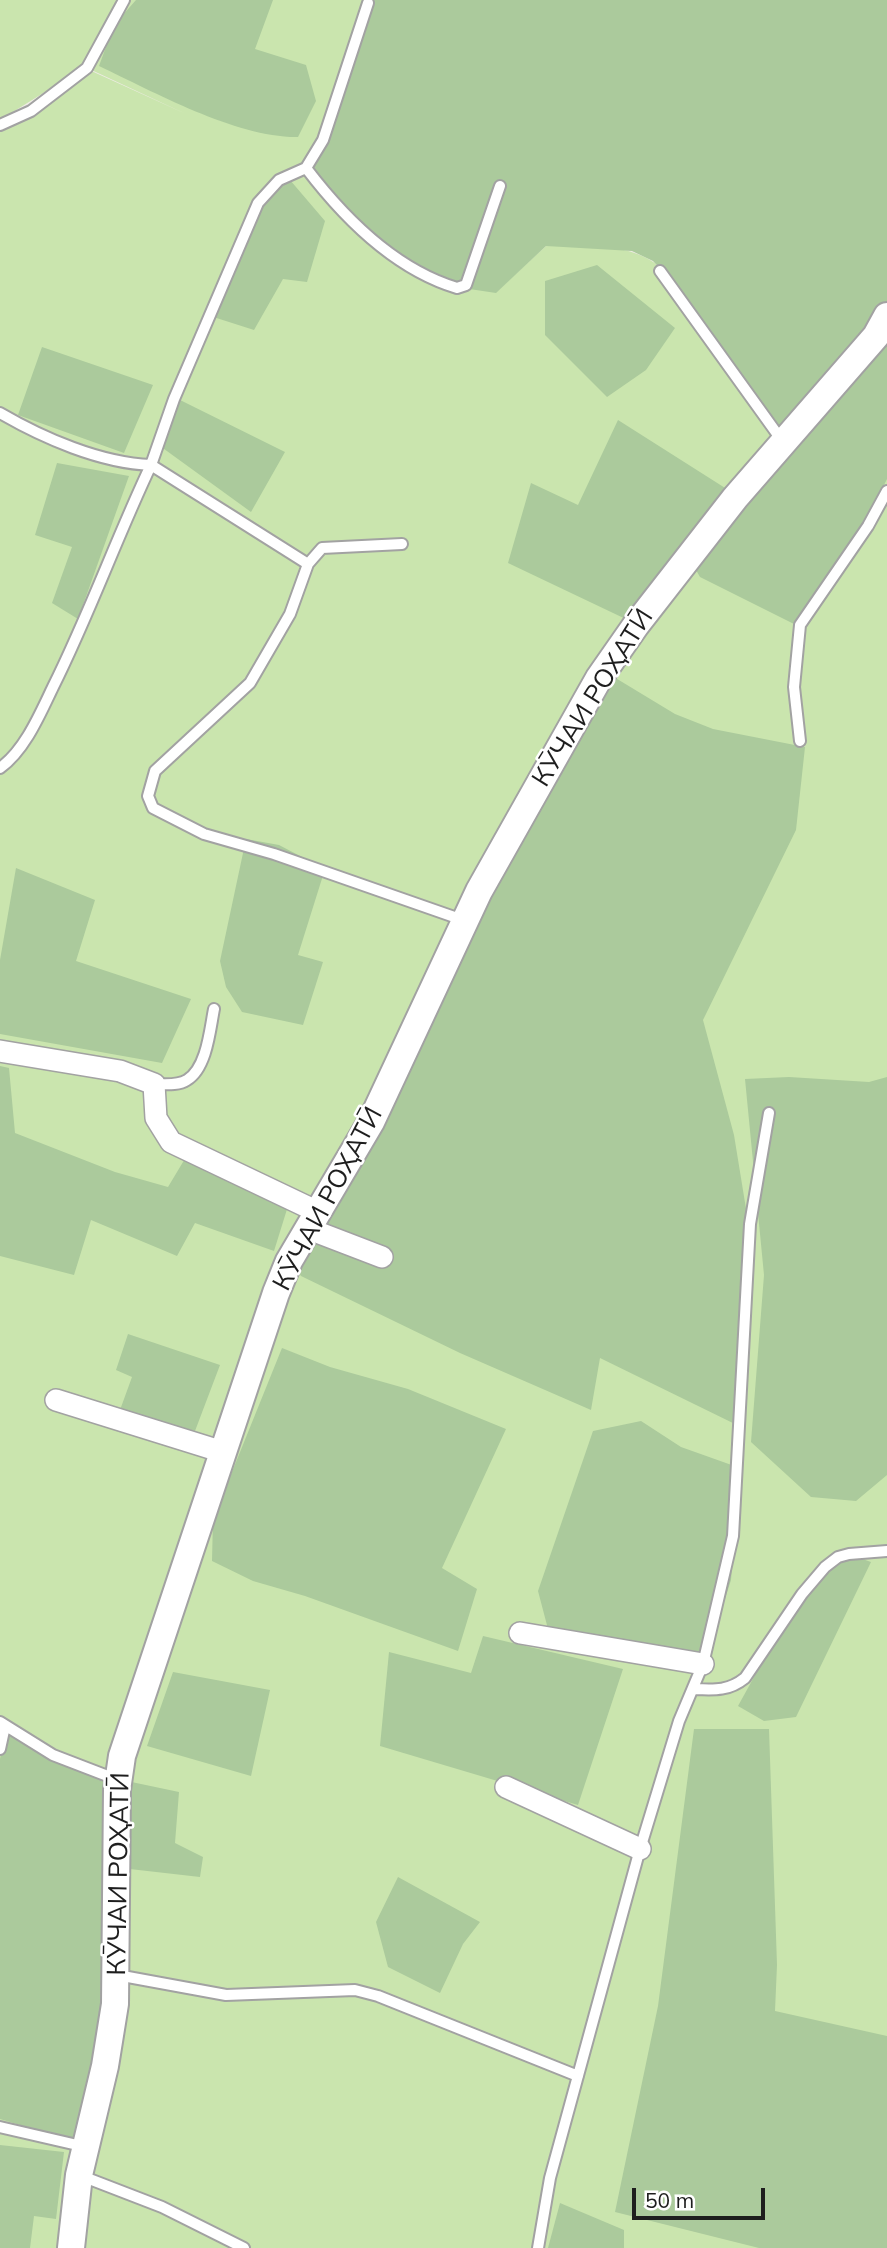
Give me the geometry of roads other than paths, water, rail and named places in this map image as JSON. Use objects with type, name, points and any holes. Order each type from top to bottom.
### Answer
[{"type":"street","name":"КӮЧАИ РОҲАТӢ","points":[[71,2248],[79,2175],[105,2066],[117,1975],[118,1780],[135,1710],[289,1261],[371,1122],[466,921],[524,808],[599,678],[688,555],[877,336],[887,316]]},
{"type":"street","points":[[0,1051],[120,1071],[154,1084],[156,1118],[171,1142],[382,1257]]},
{"type":"street","points":[[56,1400],[223,1452]]},
{"type":"street","points":[[520,1633],[703,1664]]},
{"type":"street","points":[[506,1787],[640,1849]]},
{"type":"lane","points":[[0,125],[31,111],[87,68],[124,0]]},
{"type":"lane","points":[[0,768],[16,751],[37,719],[62,670],[150,466],[174,399],[258,203],[279,180],[306,168],[323,140],[366,1]]},
{"type":"lane","points":[[306,168],[353,225],[437,281],[461,288],[466,285],[478,256],[500,186]]},
{"type":"lane","points":[[660,271],[784,443]]},
{"type":"lane","points":[[0,413],[53,439],[127,462],[150,466],[308,564]]},
{"type":"lane","points":[[800,741],[794,687],[800,625],[868,526],[887,491]]},
{"type":"lane","points":[[402,544],[322,548],[308,564],[290,614],[250,683],[155,771],[148,796],[153,808],[204,834],[274,854],[466,921]]},
{"type":"lane","points":[[154,1084],[183,1082],[194,1073],[205,1048],[214,1009]]},
{"type":"lane","points":[[538,2248],[550,2178],[640,1849],[679,1721],[703,1664],[733,1536],[750,1224],[769,1113]]},
{"type":"lane","points":[[694,1689],[720,1690],[734,1687],[745,1678],[802,1594],[838,1557],[887,1551]]},
{"type":"lane","points":[[0,1749],[3,1724],[62,1759],[118,1780]]},
{"type":"lane","points":[[117,1975],[226,1995],[355,1990],[378,1996],[578,2076]]},
{"type":"lane","points":[[0,2127],[86,2147]]},
{"type":"lane","points":[[79,2175],[162,2207],[244,2248]]}]
